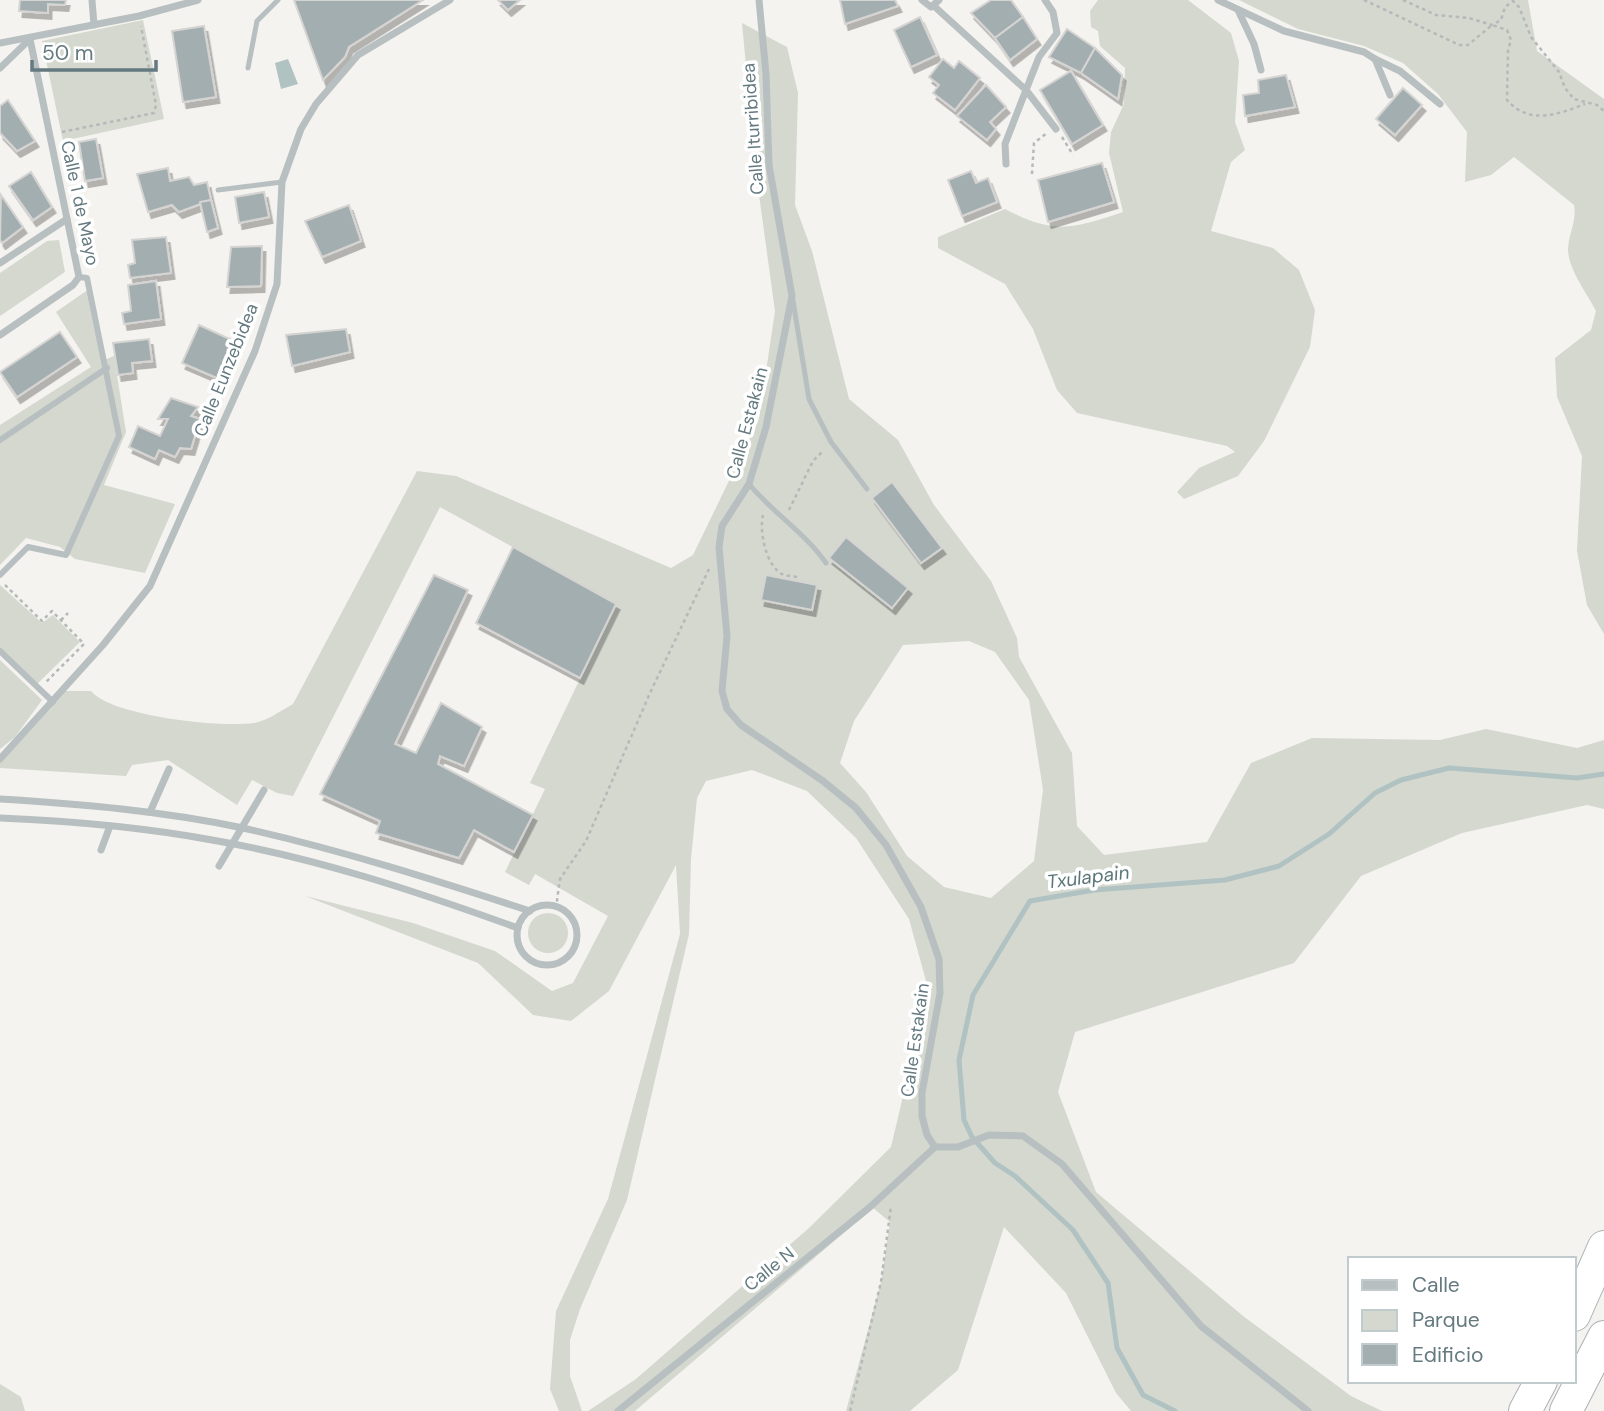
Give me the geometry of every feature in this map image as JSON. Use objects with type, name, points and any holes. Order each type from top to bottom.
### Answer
[{"type":"highway","points":[[1576,1310],[1604,1247]]},
{"type":"highway","points":[[1566,1411],[1604,1337]]},
{"type":"highway","points":[[1525,1411],[1540,1383]]},
{"type":"street","points":[[92,0],[94,25]]},
{"type":"street","points":[[0,43],[139,16],[198,0]]},
{"type":"street","name":"Calle Eunzebidea","points":[[0,759],[150,586],[255,351],[277,284],[282,182],[301,129],[316,104],[358,55],[450,0]]},
{"type":"street","points":[[922,0],[926,6],[937,3],[1026,90],[1056,128]]},
{"type":"street","points":[[1006,164],[1004,154],[1007,136],[1039,57],[1057,33],[1054,12],[1045,0]]},
{"type":"street","points":[[1218,0],[1284,31],[1364,52],[1400,71],[1440,104]]},
{"type":"street","name":"Calle Iturribidea","points":[[758,1],[766,74],[769,165],[792,296]]},
{"type":"street","points":[[1238,9],[1254,44],[1261,70]]},
{"type":"street","points":[[0,68],[30,39]]},
{"type":"street","name":"Calle 1 de Mayo","points":[[0,335],[73,285],[79,277],[30,39]]},
{"type":"street","points":[[1376,59],[1390,95]]},
{"type":"street","points":[[0,263],[67,219]]},
{"type":"street","points":[[0,578],[28,547],[66,555],[119,436],[87,278],[79,277]]},
{"type":"street","name":"Calle Estakain","points":[[792,296],[766,427],[749,484],[722,526],[719,547],[727,636],[722,691],[727,709],[741,725],[823,781],[856,808],[886,845],[921,907],[939,959],[940,993],[922,1093],[922,1116],[935,1147]]},
{"type":"street","points":[[0,440],[107,368]]},
{"type":"street","points":[[0,652],[52,702]]},
{"type":"street","points":[[150,812],[169,769]]},
{"type":"street","points":[[219,866],[264,790]]},
{"type":"street","points":[[0,799],[150,812],[241,828],[398,867],[530,911]]},
{"type":"street","points":[[0,818],[110,826],[232,844],[360,874],[518,928]]},
{"type":"street","points":[[101,850],[110,826]]},
{"type":"street","points":[[545,906],[561,908],[569,914],[577,933],[572,953],[555,965],[535,963],[526,957],[517,938],[518,928],[530,911],[545,906]]},
{"type":"street","points":[[935,1147],[958,1147],[989,1135],[1023,1136],[1062,1164],[1201,1326],[1308,1411]]},
{"type":"street","name":"Calle N","points":[[618,1411],[892,1188],[935,1147]]},
{"type":"lane","points":[[248,68],[257,21],[278,0]]},
{"type":"lane","points":[[218,190],[282,182]]},
{"type":"lane","points":[[792,296],[809,399],[831,442],[867,489]]},
{"type":"lane","points":[[749,484],[766,505],[785,517],[811,542],[826,563]]},
{"type":"path","points":[[1364,0],[1459,46],[1468,45],[1501,20],[1505,7],[1513,1],[1519,7],[1531,37],[1559,72],[1565,88],[1574,99],[1597,105],[1604,111]]},
{"type":"path","points":[[1403,0],[1436,15],[1469,18],[1507,30],[1511,40],[1506,83],[1507,100],[1517,110],[1534,117],[1563,113],[1585,104]]},
{"type":"path","points":[[61,132],[154,113],[156,105],[139,16]]},
{"type":"path","points":[[1032,174],[1034,143],[1056,128],[1073,155]]},
{"type":"path","points":[[785,517],[813,461],[831,442]]},
{"type":"path","points":[[766,505],[761,522],[773,566],[782,574],[800,577]]},
{"type":"path","points":[[561,908],[557,900],[560,879],[586,841],[650,693],[719,547]]},
{"type":"path","points":[[0,578],[42,621],[52,611],[84,644],[39,689]]},
{"type":"path","points":[[61,620],[68,613]]},
{"type":"path","points":[[850,1411],[881,1282],[892,1188]]},
{"type":"green space","points":[[1098,0],[1188,0],[1231,33],[1239,61],[1235,122],[1245,150],[1231,162],[1211,231],[1273,248],[1299,270],[1315,310],[1310,347],[1264,441],[1238,476],[1184,499],[1177,492],[1199,468],[1235,452],[1227,446],[1077,413],[1057,390],[1033,329],[1005,284],[938,248],[938,237],[1005,209],[1037,223],[1064,227],[1123,212],[1109,153],[1111,132],[1124,104],[1125,68],[1100,46],[1098,31],[1091,27],[1090,11]]},
{"type":"green space","points":[[1239,0],[1528,0],[1537,51],[1604,99],[1604,634],[1587,605],[1577,551],[1582,456],[1557,397],[1555,358],[1591,330],[1596,311],[1569,258],[1568,244],[1574,205],[1514,157],[1491,175],[1465,182],[1467,132],[1438,94],[1403,63],[1364,46],[1298,29]]},
{"type":"green space","points":[[143,20],[164,119],[63,141],[42,41]]},
{"type":"green space","points":[[742,23],[787,47],[798,93],[795,205],[812,251],[849,399],[898,440],[934,505],[991,581],[1017,638],[1019,657],[1072,753],[1077,826],[1104,855],[1207,842],[1251,763],[1312,738],[1440,740],[1486,729],[1577,748],[1604,740],[1604,809],[1587,805],[1462,833],[1361,876],[1294,963],[1075,1032],[1058,1092],[1096,1192],[1243,1316],[1351,1396],[1382,1411],[1131,1411],[1116,1393],[1066,1293],[1004,1227],[958,1370],[910,1411],[846,1411],[881,1282],[890,1222],[873,1208],[635,1411],[588,1411],[636,1379],[809,1228],[891,1147],[913,1054],[926,981],[909,919],[856,838],[807,791],[752,770],[706,781],[697,798],[691,859],[689,934],[627,1200],[580,1309],[570,1340],[570,1376],[582,1411],[559,1411],[550,1389],[556,1311],[608,1199],[680,934],[676,865],[609,991],[571,1021],[533,1015],[478,963],[305,896],[413,923],[495,951],[552,991],[573,983],[608,916],[535,874],[529,885],[505,872],[545,789],[530,783],[616,604],[440,507],[293,796],[277,793],[252,780],[237,805],[168,760],[132,765],[126,776],[0,768],[0,759],[61,691],[91,691],[102,700],[120,707],[168,718],[217,724],[259,722],[293,704],[417,471],[456,476],[671,568],[693,555],[759,419],[775,311],[756,173]],"holes":[[[969,641],[995,652],[1029,700],[1043,790],[1034,861],[991,898],[944,887],[907,856],[866,792],[840,763],[854,721],[903,645]]]},
{"type":"green space","points":[[59,240],[65,272],[0,316],[0,273],[47,241]]},
{"type":"green space","points":[[89,289],[102,361],[114,356],[126,432],[104,485],[175,504],[145,573],[75,559],[60,547],[26,538],[0,565],[0,425],[91,367],[56,312]]},
{"type":"green space","points":[[0,585],[42,623],[53,615],[80,642],[35,686],[0,651]]},
{"type":"green space","points":[[0,660],[42,700],[15,737],[0,749]]},
{"type":"green space","points":[[548,913],[556,914],[562,919],[567,925],[567,941],[562,947],[556,952],[548,953],[540,952],[534,947],[529,941],[528,933],[529,925],[534,919],[540,914]]},
{"type":"green space","points":[[0,1384],[21,1397],[25,1411],[0,1411]]},
{"type":"shaded area","points":[[288,59],[298,84],[281,89],[275,63]]},
{"type":"building","points":[[20,0],[66,0],[65,5],[48,4],[48,13],[19,11]]},
{"type":"building","points":[[294,0],[423,0],[349,47],[345,57],[323,80]]},
{"type":"building","points":[[498,0],[520,0],[508,10]]},
{"type":"building","points":[[840,0],[895,0],[898,6],[845,24]]},
{"type":"building","points":[[991,0],[1011,0],[1023,17],[995,38],[971,13]]},
{"type":"building","points":[[920,17],[937,55],[911,67],[894,30]]},
{"type":"building","points":[[1023,17],[1037,39],[1010,60],[995,38]]},
{"type":"building","points":[[204,26],[216,97],[183,102],[172,31]]},
{"type":"building","points":[[1067,29],[1095,48],[1081,73],[1049,57]]},
{"type":"building","points":[[1095,48],[1122,75],[1118,99],[1081,73]]},
{"type":"building","points":[[943,59],[954,68],[959,61],[980,78],[955,110],[933,93],[939,85],[929,77]]},
{"type":"building","points":[[1071,71],[1103,125],[1072,144],[1040,90]]},
{"type":"building","points":[[1286,75],[1295,107],[1245,116],[1243,95],[1259,93],[1258,80]]},
{"type":"building","points":[[986,85],[1006,107],[990,122],[996,129],[987,140],[957,116]]},
{"type":"building","points":[[1403,88],[1422,105],[1395,135],[1376,119]]},
{"type":"building","points":[[8,100],[35,141],[17,151],[0,133],[0,106]]},
{"type":"building","points":[[96,139],[103,178],[85,181],[79,142]]},
{"type":"building","points":[[1102,163],[1114,202],[1048,222],[1038,180]]},
{"type":"building","points":[[168,168],[170,181],[189,177],[194,185],[207,182],[211,200],[179,212],[172,205],[148,212],[137,174]]},
{"type":"building","points":[[971,171],[976,183],[988,178],[997,202],[962,216],[948,180]]},
{"type":"building","points":[[31,172],[52,207],[33,220],[9,186]]},
{"type":"building","points":[[264,192],[269,217],[239,223],[235,197]]},
{"type":"building","points":[[1,195],[23,227],[2,243],[0,240]]},
{"type":"building","points":[[211,200],[218,228],[207,232],[200,202]]},
{"type":"building","points":[[349,205],[361,241],[322,257],[305,221]]},
{"type":"building","points":[[166,237],[171,273],[130,278],[128,265],[135,263],[132,240]]},
{"type":"building","points":[[262,246],[261,286],[227,287],[231,247]]},
{"type":"building","points":[[156,281],[161,319],[124,324],[122,313],[131,311],[128,285]]},
{"type":"building","points":[[199,325],[234,341],[217,378],[182,363]]},
{"type":"building","points":[[346,329],[350,352],[292,366],[286,335]]},
{"type":"building","points":[[60,332],[77,357],[17,397],[0,372]]},
{"type":"building","points":[[149,339],[152,361],[132,363],[133,373],[118,375],[113,343]]},
{"type":"building","points":[[171,398],[198,407],[191,416],[200,419],[191,449],[180,448],[175,457],[159,450],[155,459],[129,447],[138,426],[160,436],[168,419],[158,419]]},
{"type":"building","points":[[892,482],[942,548],[921,563],[872,498]]},
{"type":"building","points":[[846,537],[908,588],[892,608],[829,558]]},
{"type":"building","points":[[513,547],[616,604],[580,678],[476,623]]},
{"type":"building","points":[[434,575],[468,590],[395,744],[416,753],[441,703],[482,727],[464,766],[440,756],[438,764],[533,815],[514,852],[474,830],[459,858],[376,833],[380,821],[320,794]]},
{"type":"building","points":[[766,575],[817,585],[812,610],[761,600]]},
{"type":"waterway","name":"Txulapain","points":[[1175,1411],[1143,1395],[1117,1348],[1108,1283],[1073,1230],[1015,1176],[995,1163],[972,1137],[964,1120],[959,1060],[973,995],[1030,901],[1094,890],[1225,880],[1279,866],[1329,834],[1375,793],[1401,780],[1449,768],[1577,778],[1604,774]]}]
